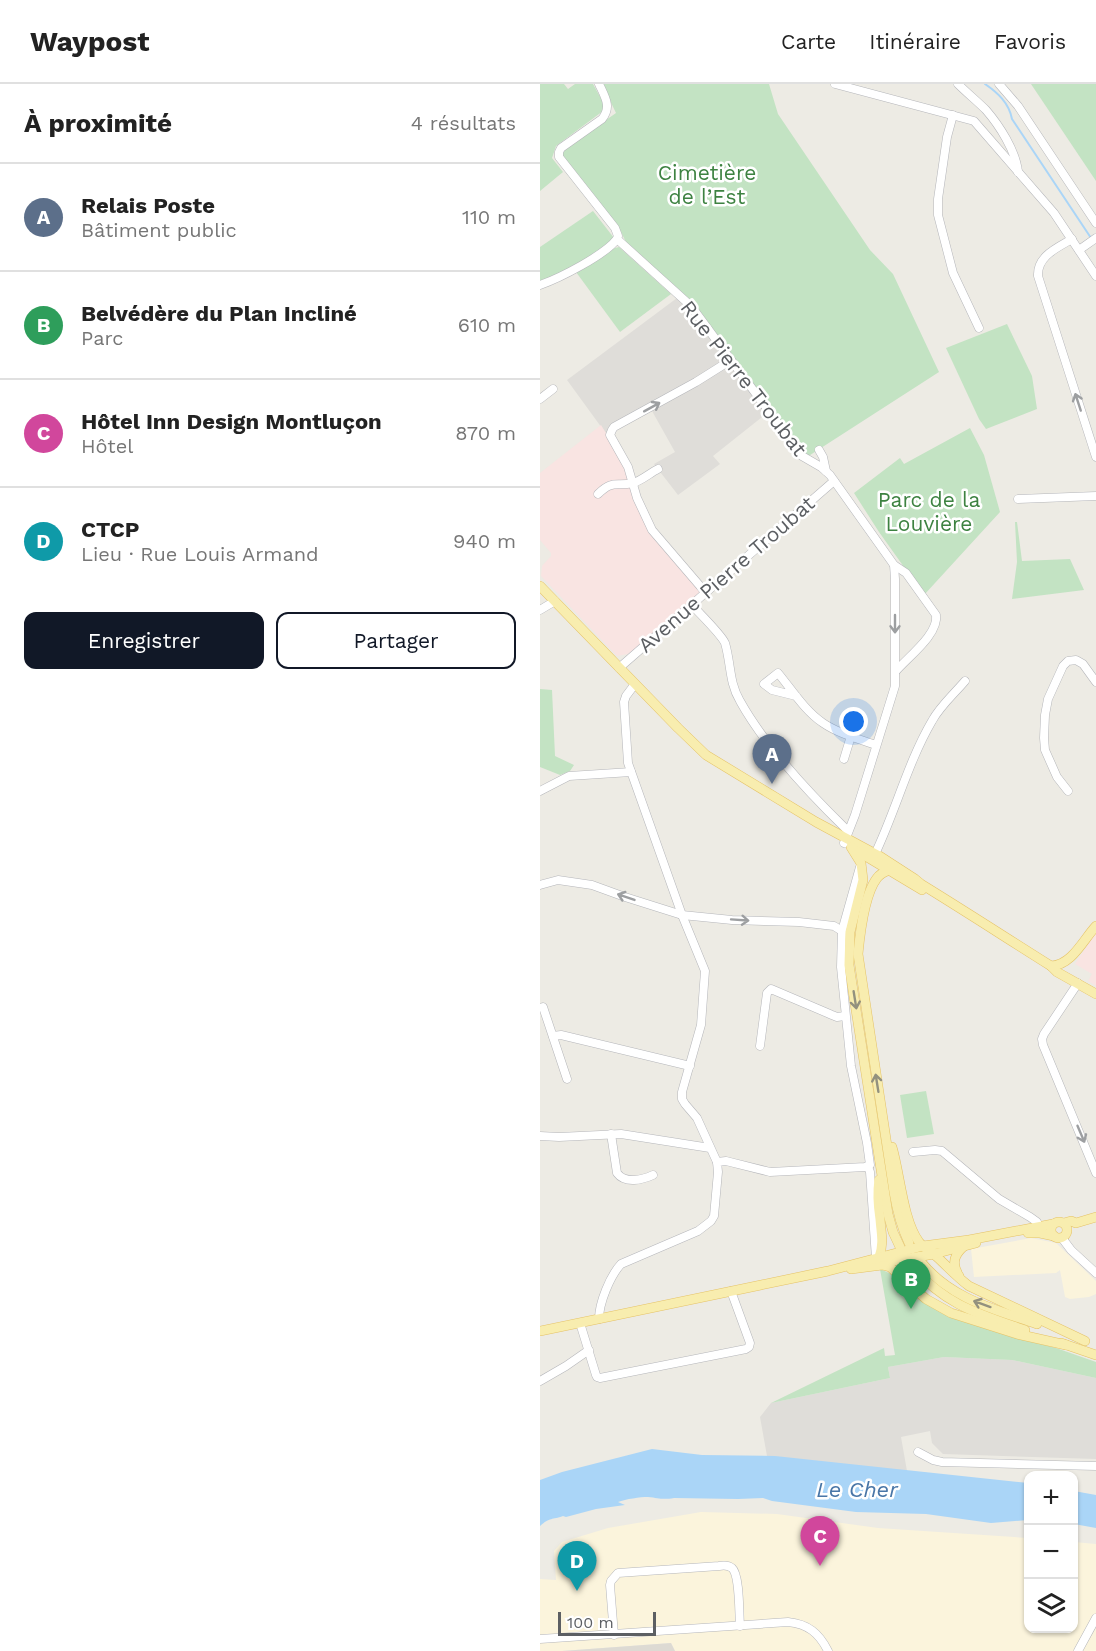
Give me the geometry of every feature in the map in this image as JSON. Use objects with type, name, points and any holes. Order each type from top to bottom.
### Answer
[{"type":"main road","points":[[540,586],[706,755],[845,839],[872,861],[977,923],[992,929]]},
{"type":"main road","points":[[845,839],[872,861],[915,879],[1096,994]]},
{"type":"main road","points":[[872,861],[863,880],[850,932],[849,965],[880,1166],[893,1232],[918,1247],[969,1286],[1085,1341]]},
{"type":"main road","points":[[871,889],[872,861]]},
{"type":"main road","points":[[889,870],[877,876],[871,889],[860,929],[858,954],[897,1212],[903,1230],[918,1247]]},
{"type":"main road","points":[[1055,968],[1068,960],[1096,926]]},
{"type":"main road","points":[[1068,960],[1069,975]]},
{"type":"main road","points":[[1055,968],[1078,983]]},
{"type":"main road","points":[[842,1270],[876,1259],[883,1245],[877,1194],[880,1166]]},
{"type":"main road","points":[[1039,1230],[1062,1232],[1076,1223],[1096,1217]]},
{"type":"main road","points":[[904,1278],[902,1271],[904,1260],[918,1247],[966,1244],[1039,1230],[1058,1222],[1062,1232]]},
{"type":"main road","points":[[883,1236],[923,1280],[937,1292],[963,1308],[1096,1355]]},
{"type":"main road","points":[[842,1270],[904,1260],[918,1247],[966,1244]]},
{"type":"main road","points":[[962,1281],[954,1262],[957,1253],[966,1244]]},
{"type":"main road","points":[[540,1331],[876,1259],[904,1260],[929,1273],[942,1284],[968,1299],[1096,1345]]},
{"type":"main road","points":[[828,1271],[882,1265],[890,1267],[926,1299],[951,1313],[1017,1334],[1066,1345]]},
{"type":"street","name":"Rue Pierre Troubat","points":[[599,84],[607,103],[606,114],[561,148],[559,157],[615,228],[618,239],[691,306],[802,456],[826,471],[894,565],[906,573],[936,615],[937,621],[933,631],[896,671]]},
{"type":"street","points":[[835,84],[974,121],[1054,213],[1096,276]]},
{"type":"street","points":[[958,84],[986,110],[1017,159],[1018,171]]},
{"type":"street","points":[[999,84],[1018,106],[1096,223]]},
{"type":"street","points":[[953,115],[947,137],[938,198],[938,215],[953,273],[979,328]]},
{"type":"street","points":[[1079,250],[1096,238]]},
{"type":"street","points":[[540,285],[553,281],[601,253],[618,239]]},
{"type":"street","points":[[1072,239],[1049,253],[1041,261],[1038,276],[1096,457]]},
{"type":"street","points":[[706,592],[652,530],[628,467],[610,435],[612,430],[731,360]]},
{"type":"street","points":[[540,399],[553,388]]},
{"type":"street","points":[[819,450],[826,471]]},
{"type":"street","points":[[598,494],[612,484],[634,483],[658,469]]},
{"type":"street","name":"Avenue Pierre Troubat","points":[[619,668],[834,481]]},
{"type":"street","points":[[1018,499],[1096,496]]},
{"type":"street","points":[[845,839],[855,815],[895,686],[894,565]]},
{"type":"street","points":[[540,610],[555,601]]},
{"type":"street","points":[[692,605],[724,641],[733,687],[743,708],[794,774],[825,809],[845,839]]},
{"type":"street","points":[[1068,791],[1057,777],[1046,750],[1045,715],[1048,699],[1063,666],[1068,661],[1076,660],[1083,664],[1096,682]]},
{"type":"street","points":[[876,1259],[868,1169],[870,1162],[851,1066],[845,1016],[841,967],[842,931],[933,719],[965,681]]},
{"type":"street","points":[[599,1319],[599,1309],[613,1275],[621,1264],[699,1231],[711,1221],[714,1216],[718,1173],[717,1162],[697,1118],[682,1098],[683,1086],[701,1025],[705,971],[682,915],[628,763],[624,702],[635,684]]},
{"type":"street","points":[[796,696],[822,723],[876,745]]},
{"type":"street","points":[[844,759],[851,736]]},
{"type":"street","points":[[540,791],[569,776],[631,772]]},
{"type":"street","points":[[540,885],[558,880],[592,885],[682,915],[732,920],[799,922],[834,926],[842,931]]},
{"type":"street","points":[[1078,983],[1042,1039],[1096,1173]]},
{"type":"street","points":[[760,1046],[767,993],[771,989],[837,1017],[845,1016]]},
{"type":"street","points":[[543,1007],[567,1079]]},
{"type":"street","points":[[553,1036],[561,1035],[690,1066]]},
{"type":"street","points":[[611,1134],[619,1177],[627,1180],[653,1175]]},
{"type":"street","points":[[540,1136],[621,1134],[710,1148]]},
{"type":"street","points":[[914,1152],[942,1151],[993,1195],[1037,1222],[1039,1230]]},
{"type":"street","points":[[717,1162],[726,1161],[770,1172],[868,1169]]},
{"type":"street","points":[[1062,1232],[1071,1250],[1096,1273]]},
{"type":"street","points":[[580,1323],[597,1377],[670,1365],[749,1347],[750,1343],[731,1291]]},
{"type":"street","points":[[540,1381],[589,1350]]},
{"type":"street","points":[[918,1452],[942,1462],[1096,1466]]},
{"type":"street","points":[[614,1635],[610,1585],[618,1573],[726,1565],[731,1567],[736,1574],[740,1626]]},
{"type":"street","points":[[1078,1651],[1096,1618]]},
{"type":"street","points":[[540,1639],[788,1622],[798,1623],[813,1630],[828,1651]]},
{"type":"shaded area","points":[[677,298],[691,311],[767,413],[713,456],[720,464],[678,495],[654,464],[675,452],[652,411],[607,435],[567,380]]},
{"type":"shaded area","points":[[601,425],[620,456],[650,533],[701,591],[660,629],[628,654],[617,656],[541,576],[542,566],[551,553],[540,540],[540,473]]},
{"type":"shaded area","points":[[1096,932],[1096,986],[1088,981],[1092,974],[1075,964]]},
{"type":"shaded area","points":[[1031,1238],[1056,1243],[1096,1281],[1096,1294],[1070,1299],[1065,1297],[1060,1270],[1056,1273],[974,1277],[971,1249]]},
{"type":"shaded area","points":[[944,1357],[1012,1360],[1096,1378],[1096,1459],[943,1454],[932,1443],[930,1431],[901,1437],[907,1471],[767,1456],[760,1417],[771,1403],[890,1378],[888,1367]]},
{"type":"shaded area","points":[[701,1512],[777,1514],[878,1528],[1024,1538],[1024,1633],[1078,1633],[1078,1542],[1096,1544],[1096,1651],[675,1651],[671,1643],[540,1651],[540,1579],[556,1580],[554,1551],[562,1542],[608,1528]]},
{"type":"shaded area","points":[[671,1643],[675,1651],[562,1651]]},
{"type":"green space","points":[[540,84],[564,84],[568,89],[575,84],[593,84],[604,104],[603,111],[556,146],[552,158],[563,172],[540,191]]},
{"type":"green space","name":"Cimetière de l’Est","points":[[602,84],[769,84],[778,114],[870,250],[893,274],[939,372],[807,457],[694,305],[627,244],[621,232],[562,155],[562,151],[616,113]]},
{"type":"green space","points":[[1031,84],[1096,84],[1096,181]]},
{"type":"green space","points":[[593,211],[614,238],[580,263],[540,281],[540,247]]},
{"type":"green space","points":[[619,247],[671,294],[620,332],[576,272]]},
{"type":"green space","points":[[1007,324],[1032,376],[1037,409],[986,429],[979,419],[946,348]]},
{"type":"green space","name":"Parc de la Louvière","points":[[970,428],[984,455],[1000,512],[924,595],[854,493],[900,458],[904,464]]},
{"type":"green space","points":[[1015,522],[1017,522],[1022,561],[1070,559],[1084,590],[1012,599],[1017,562]]},
{"type":"green space","points":[[540,689],[552,690],[555,756],[574,765],[570,771],[560,775],[540,767]]},
{"type":"green space","points":[[926,1091],[934,1134],[907,1138],[900,1095]]},
{"type":"green space","points":[[880,1269],[898,1277],[913,1293],[998,1331],[1096,1362],[1096,1378],[1012,1360],[944,1357],[888,1367],[890,1378],[771,1403],[884,1348],[885,1356],[895,1355]]},
{"type":"water","name":"Le Cher","points":[[652,1449],[702,1455],[775,1456],[1024,1483],[1024,1520],[991,1523],[926,1514],[856,1512],[763,1498],[663,1499],[648,1497],[618,1502],[625,1505],[551,1519],[540,1526],[540,1480],[562,1472]]},
{"type":"water","points":[[1078,1492],[1096,1495],[1096,1528],[1078,1525]]},
{"type":"waterway","points":[[985,84],[1006,103],[1012,119],[1091,238]]},
{"type":"place","name":"Relais Poste","points":[[772,784]]},
{"type":"place","name":"Belvédère du Plan Incliné","points":[[911,1309]]},
{"type":"place","name":"Hôtel Inn Design Montluçon","points":[[820,1566]]},
{"type":"place","name":"CTCP","points":[[577,1591]]}]
